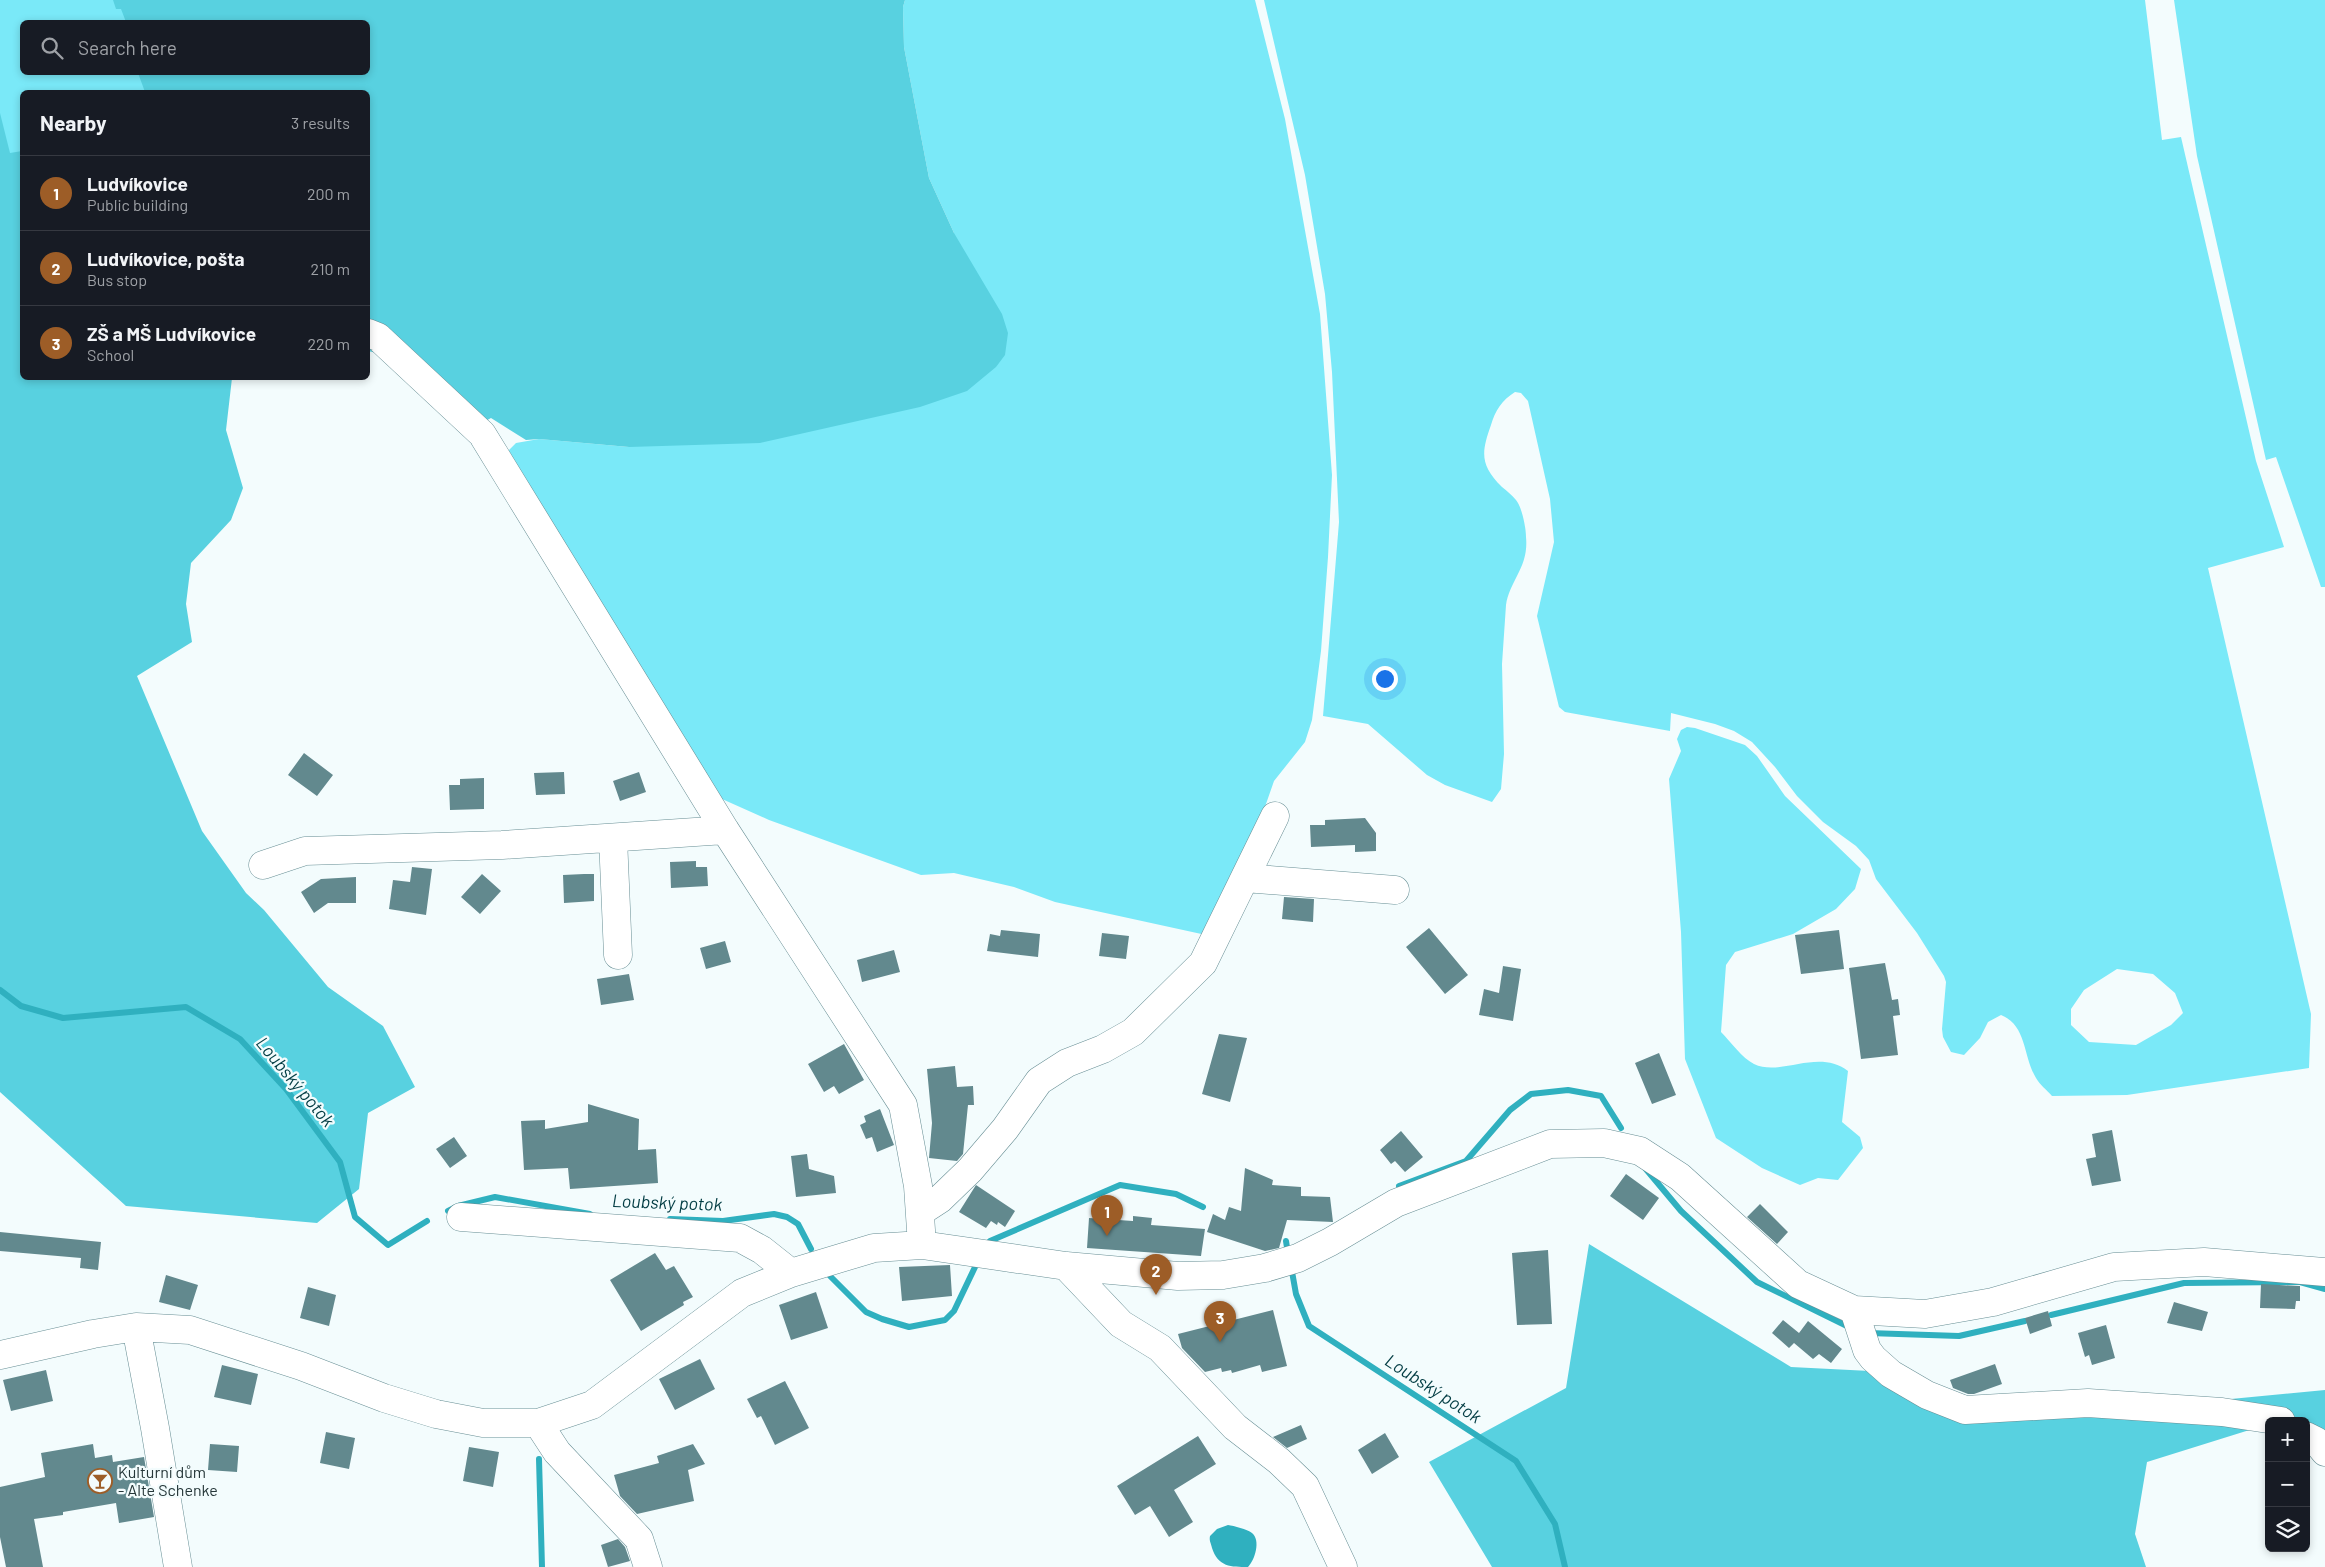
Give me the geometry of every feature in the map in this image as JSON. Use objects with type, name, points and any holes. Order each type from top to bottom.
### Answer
[{"type":"street","points":[[370,334],[378,337],[482,434],[725,830],[903,1105],[920,1212],[922,1245]]},
{"type":"street","points":[[920,1212],[940,1199],[970,1170],[1005,1129],[1039,1081],[1067,1063],[1103,1049],[1132,1032],[1203,963],[1275,816]]},
{"type":"street","points":[[263,865],[305,851],[502,845],[725,830]]},
{"type":"street","points":[[613,838],[618,955]]},
{"type":"street","points":[[1245,878],[1395,890]]},
{"type":"street","points":[[0,1355],[93,1334],[136,1327],[190,1330],[301,1366],[384,1398],[436,1414],[483,1423],[538,1423],[592,1405],[742,1293],[791,1274],[874,1248],[922,1245],[1066,1266],[1178,1276],[1223,1275],[1265,1268],[1290,1260],[1330,1242],[1396,1203],[1550,1144],[1604,1143],[1640,1151],[1680,1176],[1798,1284],[1860,1328],[1873,1358],[1891,1374],[1927,1395],[1965,1410],[2088,1403],[2222,1412],[2265,1419]]},
{"type":"street","points":[[462,1216],[740,1238],[762,1250],[791,1274]]},
{"type":"street","points":[[1860,1328],[1993,1302],[2114,1268],[2204,1262],[2325,1272]]},
{"type":"street","points":[[1066,1266],[1121,1324],[1160,1348],[1235,1427],[1279,1461],[1305,1486],[1343,1567]]},
{"type":"street","points":[[136,1327],[178,1567]]},
{"type":"street","points":[[538,1423],[557,1452],[639,1539],[648,1567]]},
{"type":"street","points":[[2310,1438],[2325,1452]]},
{"type":"shaded area","points":[[0,0],[122,0],[133,20],[20,20],[20,75],[143,75],[146,90],[20,90],[20,156],[10,159],[0,117]]},
{"type":"shaded area","points":[[113,0],[905,0],[903,7],[904,47],[929,178],[954,233],[1002,314],[1008,333],[1005,355],[996,367],[967,391],[920,407],[760,443],[629,447],[539,439],[526,440],[491,418],[467,431],[386,355],[370,351],[370,90],[144,90],[139,75],[370,75],[370,20],[125,20],[121,9],[116,9]]},
{"type":"shaded area","points":[[905,0],[1255,0],[1285,119],[1320,314],[1332,475],[1328,557],[1321,651],[1312,720],[1305,742],[1274,781],[1260,821],[1206,935],[1055,902],[1014,887],[954,873],[921,875],[769,820],[722,799],[510,456],[509,450],[516,443],[539,439],[629,447],[954,233],[929,178],[904,47],[903,7]]},
{"type":"shaded area","points":[[1264,0],[2145,0],[2162,140],[2181,137],[2256,461],[2284,547],[2208,568],[2311,1014],[2309,1068],[2127,1095],[2052,1096],[2036,1078],[2016,1026],[2001,1015],[1988,1022],[1980,1038],[1964,1055],[1951,1052],[1943,1037],[1942,1029],[1946,982],[1917,933],[1876,879],[1869,860],[1856,846],[1823,822],[1797,796],[1775,767],[1752,742],[1734,731],[1715,724],[1671,713],[1670,731],[1565,712],[1559,707],[1537,616],[1554,542],[1550,499],[1528,401],[1521,393],[1515,392],[1510,395],[1497,411],[1485,443],[1484,451],[1486,465],[1490,472],[1518,503],[1526,533],[1525,557],[1511,588],[1506,605],[1502,664],[1504,754],[1501,789],[1492,802],[1445,785],[1427,775],[1368,724],[1323,716],[1339,522],[1332,372],[1325,294],[1305,175]],"holes":[[[2117,969],[2153,974],[2175,993],[2183,1013],[2171,1025],[2136,1045],[2089,1042],[2071,1025],[2071,1009],[2084,990]]]},
{"type":"shaded area","points":[[2174,0],[2325,0],[2325,587],[2321,587],[2276,457],[2266,460],[2197,156]]},
{"type":"shaded area","points":[[0,113],[10,153],[20,151],[20,380],[232,380],[226,430],[243,488],[231,520],[191,563],[186,604],[192,642],[137,676],[202,831],[246,893],[264,910],[328,987],[383,1026],[415,1087],[368,1113],[359,1189],[317,1223],[126,1206],[0,1092]]},
{"type":"shaded area","points":[[1687,727],[1745,745],[1757,756],[1785,796],[1861,869],[1855,889],[1836,909],[1793,934],[1735,952],[1726,965],[1721,1032],[1741,1054],[1754,1064],[1776,1067],[1824,1062],[1848,1071],[1842,1122],[1860,1137],[1863,1148],[1838,1180],[1818,1178],[1800,1185],[1762,1168],[1716,1138],[1685,1059],[1681,932],[1669,779],[1681,751],[1677,739],[1681,730]]},
{"type":"shaded area","points":[[1589,1244],[1791,1367],[1870,1371],[1957,1416],[2127,1409],[2325,1390],[2325,1441],[2310,1432],[2310,1417],[2265,1417],[2265,1423],[2259,1427],[2147,1462],[2135,1534],[2146,1567],[1492,1567],[1429,1462],[1566,1388]]},
{"type":"shaded area","points":[[1228,1525],[1247,1530],[1255,1536],[1256,1550],[1253,1560],[1248,1567],[1226,1565],[1215,1554],[1210,1542],[1210,1536],[1217,1529]]},
{"type":"building","points":[[304,753],[333,775],[317,796],[288,775]]},
{"type":"building","points":[[564,772],[565,794],[536,795],[534,773]]},
{"type":"building","points":[[639,772],[646,792],[620,801],[613,781]]},
{"type":"building","points":[[484,778],[484,809],[450,810],[449,785],[460,785],[460,779]]},
{"type":"building","points":[[1365,818],[1376,833],[1376,851],[1355,852],[1355,845],[1311,847],[1310,825],[1325,825],[1325,820]]},
{"type":"building","points":[[696,861],[696,867],[707,867],[708,886],[671,888],[670,862]]},
{"type":"building","points":[[412,867],[432,869],[426,915],[389,909],[393,880],[410,882]]},
{"type":"building","points":[[482,874],[501,891],[480,914],[461,897]]},
{"type":"building","points":[[594,874],[594,901],[564,903],[563,875]]},
{"type":"building","points":[[356,877],[356,903],[328,903],[314,913],[301,892],[321,879]]},
{"type":"building","points":[[1284,897],[1314,899],[1313,922],[1282,919]]},
{"type":"building","points":[[1429,928],[1468,975],[1445,994],[1406,947]]},
{"type":"building","points":[[1001,930],[1040,934],[1038,957],[987,951],[990,934],[1000,936]]},
{"type":"building","points":[[1839,930],[1844,969],[1801,974],[1795,935]]},
{"type":"building","points":[[1102,933],[1129,936],[1126,959],[1099,956]]},
{"type":"building","points":[[725,941],[731,962],[706,969],[700,948]]},
{"type":"building","points":[[894,950],[900,972],[862,982],[857,960]]},
{"type":"building","points":[[1885,963],[1892,1000],[1898,999],[1900,1015],[1893,1016],[1898,1055],[1861,1059],[1849,968]]},
{"type":"building","points":[[1503,966],[1521,969],[1513,1021],[1479,1015],[1484,989],[1499,993]]},
{"type":"building","points":[[629,974],[634,1000],[601,1005],[597,979]]},
{"type":"building","points":[[1219,1034],[1247,1038],[1230,1102],[1202,1094]]},
{"type":"building","points":[[844,1044],[864,1080],[839,1094],[834,1086],[824,1092],[808,1064]]},
{"type":"building","points":[[1659,1053],[1676,1095],[1652,1104],[1635,1063]]},
{"type":"building","points":[[955,1066],[957,1087],[973,1086],[974,1105],[968,1105],[963,1154],[957,1161],[929,1158],[932,1123],[927,1069]]},
{"type":"building","points":[[588,1104],[639,1119],[638,1150],[656,1149],[658,1183],[570,1189],[568,1168],[524,1170],[521,1121],[545,1120],[545,1129],[588,1122]]},
{"type":"building","points":[[880,1109],[894,1145],[877,1152],[872,1137],[866,1139],[860,1125],[866,1122],[864,1116]]},
{"type":"building","points":[[2112,1130],[2121,1181],[2092,1186],[2086,1159],[2096,1157],[2092,1134]]},
{"type":"building","points":[[1401,1131],[1423,1157],[1405,1172],[1395,1161],[1391,1164],[1380,1150]]},
{"type":"building","points":[[454,1137],[467,1156],[450,1168],[436,1149]]},
{"type":"building","points":[[807,1154],[809,1169],[834,1176],[836,1193],[796,1197],[791,1156]]},
{"type":"building","points":[[1245,1168],[1273,1180],[1272,1185],[1301,1187],[1301,1196],[1330,1197],[1333,1222],[1287,1220],[1279,1248],[1265,1251],[1207,1232],[1213,1214],[1225,1220],[1229,1207],[1241,1211]]},
{"type":"building","points":[[1626,1174],[1659,1198],[1643,1220],[1610,1196]]},
{"type":"building","points":[[976,1185],[1015,1211],[1005,1227],[998,1222],[997,1225],[991,1221],[986,1228],[959,1212]]},
{"type":"building","points":[[1760,1204],[1788,1232],[1777,1244],[1747,1217]]},
{"type":"building","points":[[1133,1216],[1152,1218],[1151,1225],[1205,1229],[1201,1256],[1087,1248],[1089,1218],[1133,1221]]},
{"type":"building","points":[[0,1232],[101,1242],[98,1270],[80,1268],[81,1258],[0,1251]]},
{"type":"building","points":[[1548,1250],[1552,1324],[1517,1325],[1512,1253]]},
{"type":"building","points":[[655,1253],[666,1270],[674,1266],[693,1297],[683,1302],[684,1305],[641,1331],[610,1280]]},
{"type":"building","points":[[950,1265],[952,1296],[902,1301],[899,1267]]},
{"type":"building","points":[[166,1275],[198,1285],[190,1310],[159,1302]]},
{"type":"building","points":[[2261,1284],[2300,1286],[2300,1301],[2296,1301],[2295,1309],[2260,1308]]},
{"type":"building","points":[[308,1287],[336,1295],[329,1326],[300,1318]]},
{"type":"building","points":[[816,1292],[828,1328],[791,1340],[779,1305]]},
{"type":"building","points":[[2174,1302],[2208,1312],[2202,1331],[2167,1323]]},
{"type":"building","points":[[1273,1310],[1287,1366],[1262,1372],[1260,1365],[1232,1373],[1231,1370],[1222,1372],[1221,1368],[1205,1372],[1182,1348],[1178,1334]]},
{"type":"building","points":[[2048,1311],[2052,1326],[2030,1334],[2025,1318]]},
{"type":"building","points":[[1783,1320],[1799,1333],[1808,1321],[1842,1349],[1831,1363],[1819,1354],[1813,1359],[1794,1343],[1789,1348],[1772,1333]]},
{"type":"building","points":[[2106,1325],[2115,1358],[2092,1365],[2089,1355],[2085,1357],[2078,1333]]},
{"type":"building","points":[[700,1359],[715,1389],[675,1410],[659,1379]]},
{"type":"building","points":[[1995,1364],[2002,1384],[1974,1394],[1968,1394],[1953,1388],[1950,1380]]},
{"type":"building","points":[[222,1365],[258,1374],[251,1405],[214,1397]]},
{"type":"building","points":[[46,1370],[53,1401],[11,1411],[3,1380]]},
{"type":"building","points":[[785,1381],[809,1428],[775,1445],[761,1416],[757,1418],[747,1399]]},
{"type":"building","points":[[1301,1425],[1307,1439],[1287,1448],[1273,1437]]},
{"type":"building","points":[[326,1432],[355,1438],[349,1469],[320,1463]]},
{"type":"building","points":[[1385,1433],[1399,1457],[1372,1474],[1358,1450]]},
{"type":"building","points":[[1198,1436],[1216,1464],[1174,1490],[1193,1522],[1169,1537],[1150,1506],[1135,1515],[1117,1486]]},
{"type":"building","name":"Kulturní dům - Alte Schenke","points":[[93,1444],[95,1458],[112,1455],[113,1462],[144,1457],[154,1517],[119,1523],[116,1503],[63,1512],[63,1515],[34,1519],[43,1567],[6,1567],[0,1537],[0,1487],[45,1477],[41,1453]]},
{"type":"building","points":[[210,1444],[239,1446],[237,1472],[208,1470]]},
{"type":"building","points":[[693,1444],[705,1464],[688,1470],[694,1501],[637,1514],[620,1496],[614,1475],[659,1463],[657,1456]]},
{"type":"building","points":[[469,1447],[499,1452],[493,1487],[463,1481]]},
{"type":"building","points":[[618,1539],[625,1547],[630,1561],[608,1567],[601,1545]]},
{"type":"waterway","name":"Loubský potok","points":[[0,990],[21,1006],[63,1018],[186,1007],[240,1039],[286,1089],[340,1162],[355,1217],[388,1245],[427,1221]]},
{"type":"waterway","points":[[1399,1186],[1466,1161],[1510,1110],[1531,1094],[1568,1090],[1601,1096],[1621,1128]]},
{"type":"waterway","points":[[1645,1168],[1681,1211],[1757,1282],[1851,1328]]},
{"type":"waterway","name":"Loubský potok","points":[[990,1241],[1120,1185],[1176,1194],[1203,1207]]},
{"type":"waterway","name":"Loubský potok","points":[[448,1211],[458,1206],[495,1197],[590,1214]]},
{"type":"waterway","name":"Loubský potok","points":[[670,1219],[723,1221],[774,1214],[787,1217],[798,1224],[811,1249]]},
{"type":"waterway","name":"Loubský potok","points":[[1286,1241],[1288,1254]]},
{"type":"waterway","name":"Loubský potok","points":[[830,1276],[866,1312],[909,1327],[945,1320],[954,1311],[976,1265]]},
{"type":"waterway","name":"Loubský potok","points":[[1291,1266],[1296,1294],[1309,1326],[1516,1461],[1555,1524],[1565,1567]]},
{"type":"waterway","points":[[2051,1315],[2184,1283],[2300,1282],[2325,1289]]},
{"type":"waterway","points":[[1868,1333],[1959,1336],[2025,1321]]},
{"type":"waterway","points":[[539,1459],[542,1567]]},
{"type":"place","name":"Ludvíkovice","points":[[1107,1236]]},
{"type":"place","name":"Ludvíkovice, pošta","points":[[1156,1295]]},
{"type":"place","name":"ZŠ a MŠ Ludvíkovice","points":[[1220,1342]]},
{"type":"place","name":"Kulturní dům - Alte Schenke","points":[[100,1481]]}]
